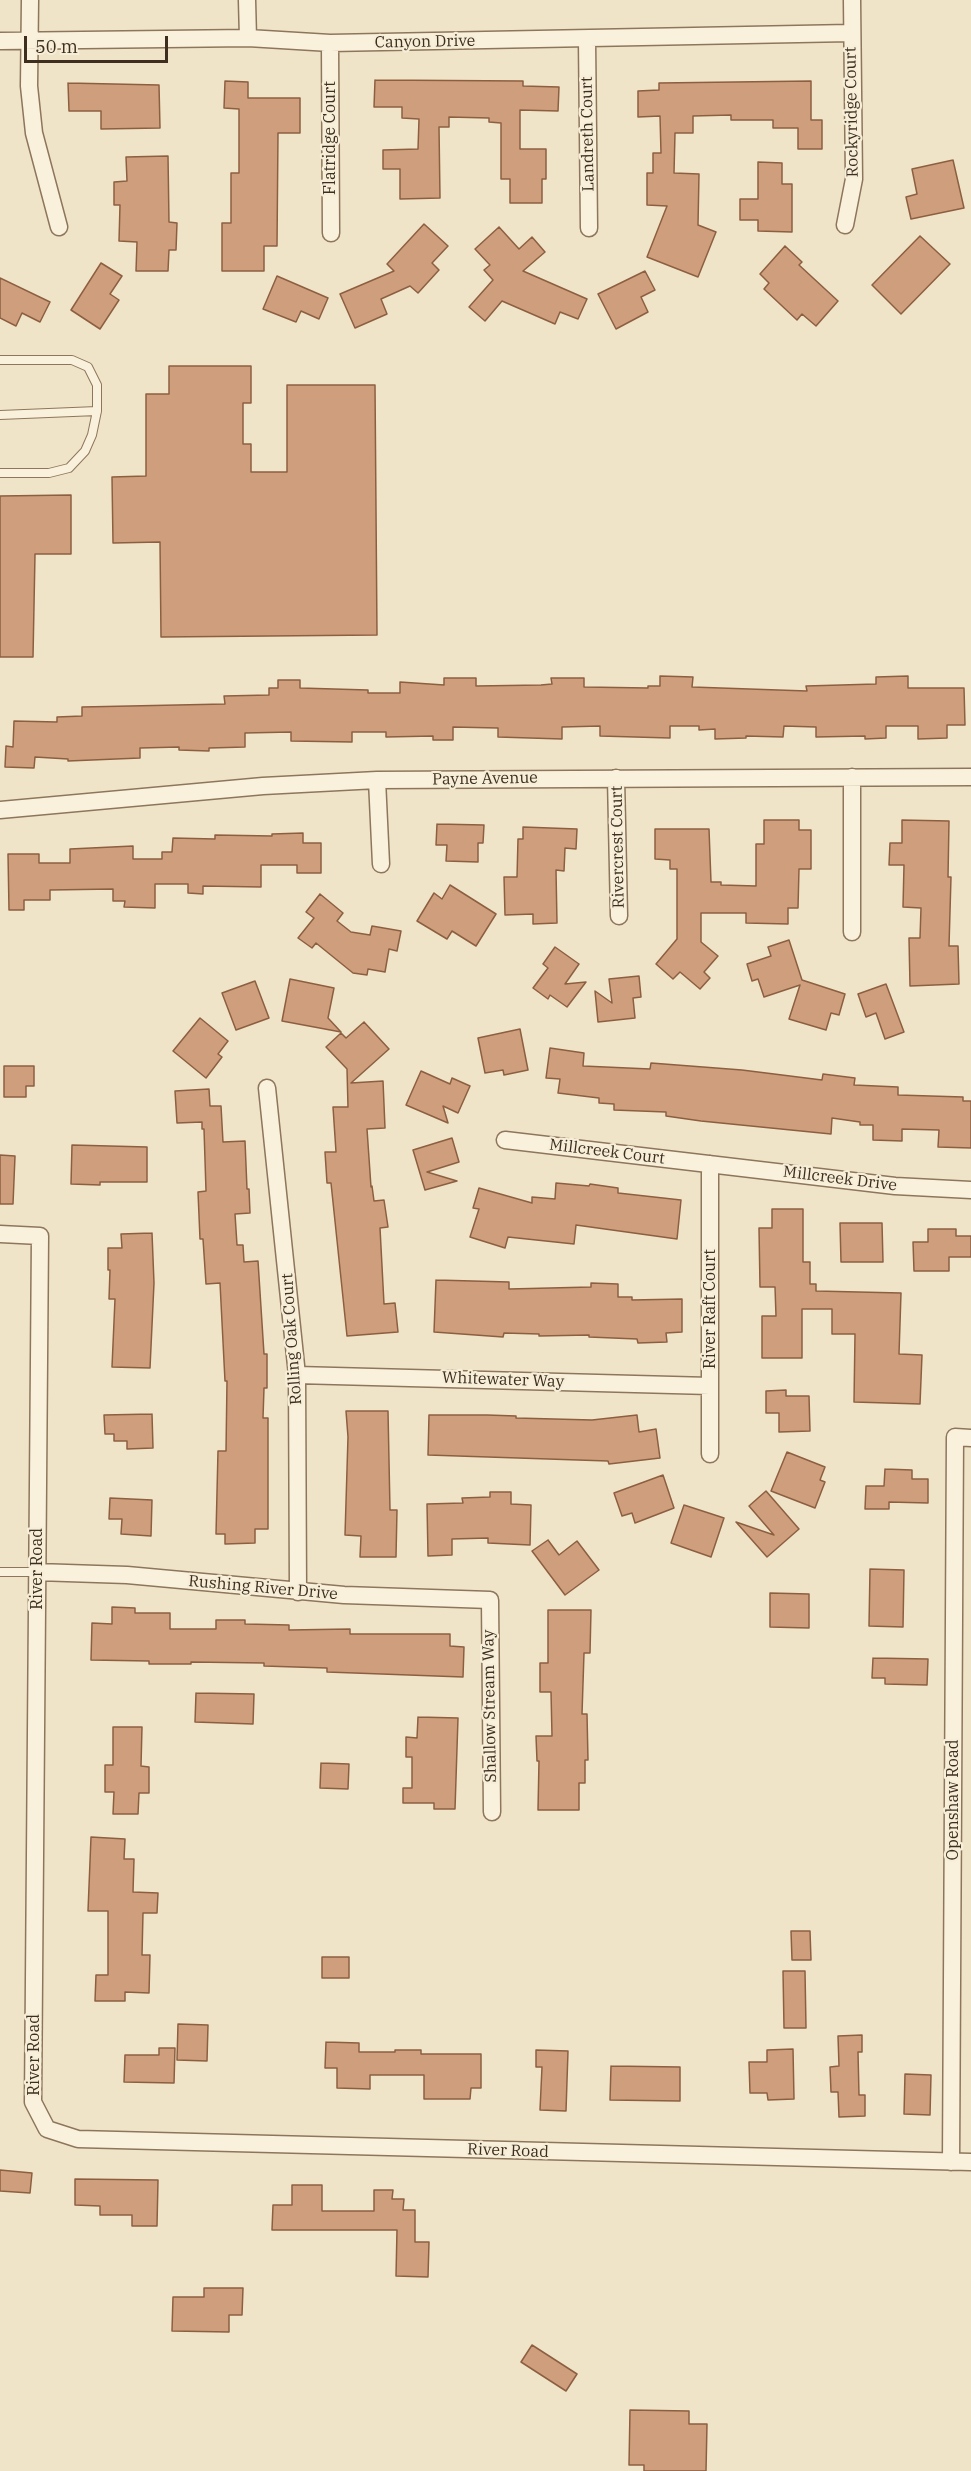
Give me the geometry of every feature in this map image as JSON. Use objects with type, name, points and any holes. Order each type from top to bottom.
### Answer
[{"type":"street","points":[[30,0],[29,86],[34,133],[59,227]]},
{"type":"street","points":[[247,0],[248,38]]},
{"type":"street","name":"Rockyridge Court","points":[[845,225],[854,179],[850,33],[852,0]]},
{"type":"street","name":"Canyon Drive","points":[[0,41],[248,38],[330,43],[587,40],[850,33]]},
{"type":"street","name":"Landreth Court","points":[[587,40],[589,228]]},
{"type":"street","name":"Flatridge Court","points":[[330,43],[331,233]]},
{"type":"street","name":"Rivercrest Court","points":[[616,777],[619,916]]},
{"type":"street","points":[[852,777],[852,932]]},
{"type":"street","name":"Payne Avenue","points":[[0,810],[263,786],[377,780],[971,777]]},
{"type":"street","points":[[377,780],[381,864]]},
{"type":"street","name":"Rolling Oak Court","points":[[267,1088],[297,1375],[298,1592]]},
{"type":"street","name":"Millcreek Court","points":[[505,1140],[710,1164]]},
{"type":"street","name":"Millcreek Drive","points":[[710,1164],[895,1186],[971,1190]]},
{"type":"street","name":"River Raft Court","points":[[710,1164],[710,1454]]},
{"type":"street","name":"River Road","points":[[0,1234],[39,1236],[33,2102],[47,2129],[78,2139],[971,2162]]},
{"type":"street","name":"Whitewater Way","points":[[297,1375],[710,1386]]},
{"type":"street","name":"Openshaw Road","points":[[951,2162],[963,1438]]},
{"type":"street","name":"Rushing River Drive","points":[[38,1572],[127,1575],[298,1592],[490,1600]]},
{"type":"street","name":"Shallow Stream Way","points":[[490,1600],[492,1812]]},
{"type":"lane","points":[[0,360],[72,360],[88,367],[97,385],[97,411],[92,435],[85,451],[69,468],[49,473],[0,473]]},
{"type":"lane","points":[[0,415],[97,411]]},
{"type":"lane","points":[[0,1572],[38,1572]]},
{"type":"building","points":[[375,80],[523,81],[523,86],[559,87],[558,111],[520,110],[520,149],[546,149],[546,179],[542,179],[542,203],[510,203],[510,179],[501,179],[501,123],[489,122],[489,118],[449,117],[449,127],[439,127],[440,198],[400,199],[400,169],[383,169],[383,150],[418,149],[419,119],[402,118],[402,107],[374,107]]},
{"type":"building","points":[[225,81],[248,82],[248,98],[300,98],[300,133],[278,133],[277,246],[264,246],[264,271],[222,271],[222,223],[231,223],[231,173],[239,173],[239,109],[224,108]]},
{"type":"building","points":[[811,81],[811,120],[822,120],[822,149],[798,149],[798,128],[773,128],[773,120],[731,120],[731,115],[693,116],[693,133],[675,133],[674,173],[699,174],[698,225],[716,232],[698,277],[647,257],[667,206],[647,205],[647,173],[653,173],[653,153],[661,153],[660,116],[638,117],[638,91],[659,90],[659,83]]},
{"type":"building","points":[[68,83],[159,85],[160,128],[101,129],[101,111],[69,111]]},
{"type":"building","points":[[168,156],[169,222],[177,223],[176,250],[169,250],[168,271],[136,271],[137,242],[119,241],[120,205],[114,205],[114,182],[127,181],[126,157]]},
{"type":"building","points":[[953,160],[964,208],[911,219],[906,197],[917,194],[912,169]]},
{"type":"building","points":[[758,162],[782,163],[782,184],[792,184],[792,232],[758,231],[758,220],[740,220],[740,199],[758,199]]},
{"type":"building","points":[[424,224],[448,246],[432,263],[439,270],[418,293],[410,286],[381,299],[387,314],[355,328],[340,294],[394,271],[387,264]]},
{"type":"building","points":[[499,227],[519,249],[532,237],[545,252],[523,271],[587,299],[578,319],[560,312],[555,324],[502,301],[485,321],[469,307],[493,280],[484,270],[490,265],[475,249]]},
{"type":"building","points":[[920,236],[950,264],[901,314],[872,285]]},
{"type":"building","points":[[785,246],[802,262],[799,265],[838,301],[816,326],[802,314],[797,320],[764,289],[769,283],[760,274]]},
{"type":"building","points":[[101,263],[122,276],[110,294],[119,300],[100,329],[71,310]]},
{"type":"building","points":[[645,271],[655,290],[641,297],[648,312],[616,329],[598,294]]},
{"type":"building","points":[[277,276],[328,298],[319,319],[301,311],[296,322],[263,309]]},
{"type":"building","points":[[0,278],[50,302],[40,322],[22,313],[16,326],[0,318]]},
{"type":"building","points":[[169,366],[251,366],[251,403],[243,403],[243,444],[251,444],[251,472],[287,472],[287,385],[375,385],[377,635],[161,637],[160,542],[113,543],[112,477],[146,476],[146,394],[169,394]]},
{"type":"building","points":[[71,495],[71,554],[35,554],[33,657],[0,657],[0,496]]},
{"type":"building","points":[[660,676],[693,677],[692,687],[807,691],[806,686],[876,684],[876,677],[908,676],[908,688],[964,688],[965,725],[947,725],[947,738],[918,739],[918,726],[886,726],[886,738],[865,739],[865,736],[816,737],[816,727],[784,726],[783,737],[746,736],[746,738],[715,739],[715,729],[699,730],[699,726],[670,726],[670,738],[600,736],[600,726],[562,727],[562,739],[498,737],[498,728],[453,727],[453,740],[433,740],[433,736],[386,737],[386,732],[352,732],[352,742],[291,741],[291,732],[245,733],[245,747],[209,748],[209,751],[179,750],[179,747],[140,748],[140,758],[68,761],[68,759],[35,757],[34,768],[5,767],[6,746],[13,747],[14,721],[57,722],[57,717],[82,716],[82,707],[225,704],[224,696],[269,695],[269,688],[278,688],[278,680],[300,680],[300,688],[400,693],[400,682],[444,685],[444,678],[476,678],[476,686],[541,685],[552,684],[551,678],[584,678],[584,687],[648,688],[648,686],[660,686]]},
{"type":"building","points":[[764,820],[799,820],[799,830],[811,830],[811,869],[799,869],[798,908],[788,908],[788,924],[746,923],[746,913],[701,913],[701,942],[718,956],[704,972],[710,978],[700,989],[680,972],[673,979],[656,964],[677,939],[677,869],[670,869],[670,860],[655,859],[655,829],[709,829],[711,882],[721,882],[721,885],[756,886],[756,844],[764,844]]},
{"type":"building","points":[[902,820],[949,821],[948,877],[951,877],[949,946],[958,946],[959,984],[910,986],[909,938],[920,938],[921,908],[903,907],[904,865],[889,865],[890,843],[902,843]]},
{"type":"building","points":[[437,824],[484,825],[483,843],[478,843],[478,862],[446,861],[447,845],[436,845]]},
{"type":"building","points":[[523,827],[577,829],[576,849],[565,848],[564,871],[556,870],[557,923],[533,924],[533,914],[505,915],[504,877],[517,877],[518,839],[523,839]]},
{"type":"building","points":[[303,833],[303,843],[321,843],[321,873],[297,873],[297,865],[261,865],[261,887],[203,886],[203,894],[188,893],[188,884],[155,884],[155,908],[124,907],[125,901],[113,901],[113,889],[50,890],[50,900],[24,900],[24,910],[9,910],[8,854],[39,854],[39,863],[70,863],[70,849],[133,846],[133,859],[162,859],[162,852],[172,852],[173,838],[215,839],[215,835],[272,836],[272,834]]},
{"type":"building","points":[[450,885],[496,914],[476,946],[452,931],[447,939],[417,921],[434,893],[442,899]]},
{"type":"building","points":[[320,894],[343,913],[337,921],[351,932],[370,935],[372,926],[401,931],[397,951],[389,949],[385,972],[368,969],[367,975],[353,973],[316,943],[312,948],[298,938],[314,918],[306,912]]},
{"type":"building","points":[[789,940],[802,980],[845,994],[839,1015],[831,1013],[826,1030],[789,1019],[800,985],[764,997],[758,979],[752,981],[747,964],[771,956],[768,947]]},
{"type":"building","points":[[555,947],[579,964],[565,984],[586,982],[567,1007],[550,995],[548,999],[533,988],[548,968],[543,964]]},
{"type":"building","points":[[639,976],[641,997],[633,998],[635,1018],[598,1022],[595,991],[612,1003],[609,979]]},
{"type":"building","points":[[290,979],[334,988],[328,1018],[341,1032],[282,1021]]},
{"type":"building","points":[[255,981],[269,1018],[236,1030],[222,993]]},
{"type":"building","points":[[886,984],[904,1032],[885,1039],[876,1013],[866,1017],[858,994]]},
{"type":"building","points":[[200,1018],[228,1041],[218,1054],[222,1057],[206,1078],[173,1051]]},
{"type":"building","points":[[364,1022],[389,1049],[351,1083],[383,1081],[385,1128],[367,1129],[374,1201],[384,1200],[388,1227],[380,1228],[384,1304],[395,1303],[398,1332],[347,1336],[331,1183],[327,1183],[325,1152],[336,1152],[333,1107],[348,1107],[347,1069],[326,1047],[341,1033],[346,1038]]},
{"type":"building","points":[[520,1029],[528,1070],[504,1075],[503,1070],[485,1073],[478,1038]]},
{"type":"building","points":[[550,1048],[584,1053],[583,1066],[650,1069],[651,1063],[742,1070],[822,1080],[823,1074],[855,1078],[854,1085],[898,1087],[898,1095],[963,1097],[963,1101],[971,1101],[971,1148],[938,1147],[939,1130],[902,1129],[902,1141],[873,1140],[873,1125],[860,1125],[860,1122],[832,1118],[831,1134],[701,1121],[666,1116],[666,1112],[614,1110],[614,1104],[599,1103],[599,1098],[558,1093],[560,1079],[546,1078]]},
{"type":"building","points":[[4,1066],[34,1066],[34,1086],[26,1086],[26,1097],[4,1097]]},
{"type":"building","points":[[421,1071],[450,1084],[452,1078],[470,1086],[458,1113],[443,1106],[448,1123],[406,1105]]},
{"type":"building","points":[[209,1089],[210,1106],[221,1106],[223,1142],[245,1141],[250,1213],[235,1214],[237,1245],[243,1245],[244,1262],[258,1261],[264,1354],[267,1354],[267,1388],[264,1388],[263,1418],[268,1418],[268,1529],[255,1529],[255,1543],[225,1544],[225,1534],[216,1534],[218,1451],[226,1451],[227,1381],[225,1381],[220,1283],[206,1284],[203,1239],[200,1239],[198,1192],[206,1191],[204,1129],[202,1129],[202,1122],[177,1123],[175,1091]]},
{"type":"building","points":[[452,1138],[459,1162],[427,1172],[457,1181],[425,1190],[413,1150]]},
{"type":"building","points":[[72,1145],[147,1147],[147,1182],[71,1184]]},
{"type":"building","points":[[0,1155],[15,1156],[13,1204],[0,1204]]},
{"type":"building","points":[[556,1183],[589,1186],[590,1184],[618,1188],[618,1193],[681,1200],[677,1239],[576,1225],[574,1244],[508,1237],[505,1248],[470,1237],[479,1209],[473,1208],[479,1188],[532,1203],[532,1197],[555,1199]]},
{"type":"building","points":[[772,1209],[803,1209],[803,1262],[810,1262],[810,1284],[816,1284],[816,1291],[901,1293],[899,1354],[922,1355],[920,1404],[854,1402],[855,1334],[832,1334],[832,1309],[802,1309],[802,1358],[762,1358],[762,1316],[776,1316],[775,1287],[760,1287],[759,1228],[772,1228]]},
{"type":"building","points":[[840,1223],[882,1223],[883,1262],[841,1262]]},
{"type":"building","points":[[928,1229],[956,1229],[956,1236],[971,1236],[971,1257],[949,1257],[949,1271],[914,1271],[913,1242],[928,1242]]},
{"type":"building","points":[[152,1233],[154,1283],[150,1368],[112,1367],[115,1299],[109,1299],[108,1248],[122,1248],[121,1234]]},
{"type":"building","points":[[436,1280],[509,1282],[509,1289],[591,1287],[591,1283],[618,1284],[618,1297],[632,1297],[632,1300],[682,1299],[682,1332],[666,1333],[667,1342],[638,1343],[637,1339],[589,1337],[589,1335],[539,1336],[539,1334],[504,1333],[503,1337],[434,1332]]},
{"type":"building","points":[[786,1390],[786,1396],[809,1396],[810,1431],[779,1432],[779,1413],[766,1413],[766,1391]]},
{"type":"building","points":[[346,1411],[388,1411],[390,1510],[397,1510],[396,1557],[360,1557],[361,1536],[345,1535],[348,1437]]},
{"type":"building","points":[[152,1414],[153,1448],[127,1449],[127,1441],[114,1441],[114,1434],[105,1434],[104,1415]]},
{"type":"building","points":[[429,1415],[592,1420],[637,1415],[639,1432],[656,1429],[660,1458],[609,1464],[608,1461],[428,1455]]},
{"type":"building","points":[[787,1452],[825,1467],[820,1480],[825,1482],[815,1508],[771,1491]]},
{"type":"building","points":[[885,1469],[912,1470],[912,1479],[928,1479],[928,1503],[889,1502],[889,1509],[865,1509],[866,1486],[884,1486]]},
{"type":"building","points":[[663,1475],[674,1508],[635,1523],[632,1513],[622,1516],[614,1493]]},
{"type":"building","points":[[766,1491],[799,1529],[767,1557],[736,1522],[774,1535],[749,1506]]},
{"type":"building","points":[[490,1492],[511,1492],[511,1504],[531,1505],[530,1545],[488,1543],[488,1538],[452,1539],[452,1555],[428,1556],[427,1504],[463,1503],[462,1498],[490,1497]]},
{"type":"building","points":[[110,1498],[152,1500],[151,1536],[121,1534],[122,1519],[109,1519]]},
{"type":"building","points":[[684,1505],[724,1518],[711,1557],[671,1543]]},
{"type":"building","points":[[548,1540],[559,1555],[577,1541],[599,1570],[565,1595],[532,1551]]},
{"type":"building","points":[[870,1569],[904,1570],[903,1627],[869,1626]]},
{"type":"building","points":[[770,1593],[809,1594],[809,1628],[770,1627]]},
{"type":"building","points":[[112,1607],[135,1608],[135,1613],[170,1613],[170,1629],[216,1629],[216,1620],[245,1620],[245,1624],[289,1625],[289,1630],[350,1629],[350,1634],[450,1634],[450,1646],[464,1647],[463,1677],[327,1672],[327,1668],[264,1666],[264,1663],[149,1664],[149,1661],[91,1660],[92,1623],[112,1624]]},
{"type":"building","points":[[548,1610],[591,1610],[590,1653],[584,1653],[582,1714],[587,1714],[588,1760],[585,1760],[585,1783],[579,1783],[579,1810],[538,1810],[539,1761],[537,1761],[536,1736],[552,1736],[551,1692],[540,1692],[540,1663],[548,1663]]},
{"type":"building","points":[[873,1658],[928,1659],[927,1685],[885,1684],[885,1678],[872,1678]]},
{"type":"building","points":[[196,1693],[254,1694],[253,1724],[195,1722]]},
{"type":"building","points":[[418,1717],[458,1718],[455,1809],[434,1809],[434,1803],[403,1803],[403,1788],[412,1788],[412,1757],[406,1757],[406,1737],[417,1738]]},
{"type":"building","points":[[113,1727],[142,1727],[141,1766],[149,1767],[149,1793],[139,1793],[138,1814],[113,1814],[114,1792],[105,1792],[105,1765],[113,1765]]},
{"type":"building","points":[[321,1763],[349,1764],[348,1789],[320,1788]]},
{"type":"building","points":[[91,1837],[125,1839],[124,1859],[134,1859],[133,1892],[158,1893],[157,1913],[143,1913],[142,1955],[150,1955],[149,1993],[125,1992],[125,2001],[95,2001],[96,1975],[108,1975],[108,1911],[88,1911]]},
{"type":"building","points":[[791,1931],[810,1931],[811,1960],[792,1960]]},
{"type":"building","points":[[322,1957],[349,1957],[349,1978],[322,1978]]},
{"type":"building","points":[[783,1971],[805,1971],[806,2028],[784,2028]]},
{"type":"building","points":[[178,2024],[208,2025],[207,2061],[177,2060]]},
{"type":"building","points":[[862,2035],[862,2052],[858,2052],[859,2095],[865,2095],[865,2116],[839,2117],[838,2092],[831,2092],[830,2067],[839,2066],[838,2036]]},
{"type":"building","points":[[326,2042],[359,2043],[359,2052],[421,2050],[421,2054],[481,2054],[481,2088],[471,2088],[470,2099],[424,2099],[424,2075],[370,2075],[370,2089],[337,2088],[337,2068],[325,2068]]},
{"type":"building","points":[[159,2048],[175,2048],[174,2083],[124,2082],[125,2055],[159,2055]]},
{"type":"building","points":[[793,2049],[794,2099],[768,2100],[767,2093],[750,2093],[749,2062],[767,2062],[767,2050]]},
{"type":"building","points":[[536,2050],[568,2051],[566,2111],[540,2110],[542,2067],[536,2067]]},
{"type":"building","points":[[611,2066],[680,2067],[680,2101],[610,2100]]},
{"type":"building","points":[[905,2074],[931,2075],[930,2115],[904,2114]]},
{"type":"building","points":[[0,2170],[32,2173],[30,2193],[0,2191]]},
{"type":"building","points":[[75,2179],[158,2180],[157,2226],[132,2226],[132,2215],[100,2215],[100,2206],[75,2205]]},
{"type":"building","points":[[292,2185],[322,2185],[322,2211],[374,2211],[374,2190],[393,2190],[392,2199],[404,2199],[403,2210],[415,2210],[415,2242],[429,2242],[428,2277],[396,2276],[397,2230],[272,2230],[273,2205],[292,2205]]},
{"type":"building","points":[[204,2288],[243,2288],[242,2315],[229,2315],[229,2332],[172,2331],[173,2297],[204,2297]]},
{"type":"building","points":[[532,2345],[577,2374],[566,2391],[521,2362]]},
{"type":"building","points":[[630,2410],[689,2411],[689,2424],[707,2424],[706,2471],[644,2471],[644,2465],[629,2465]]}]
